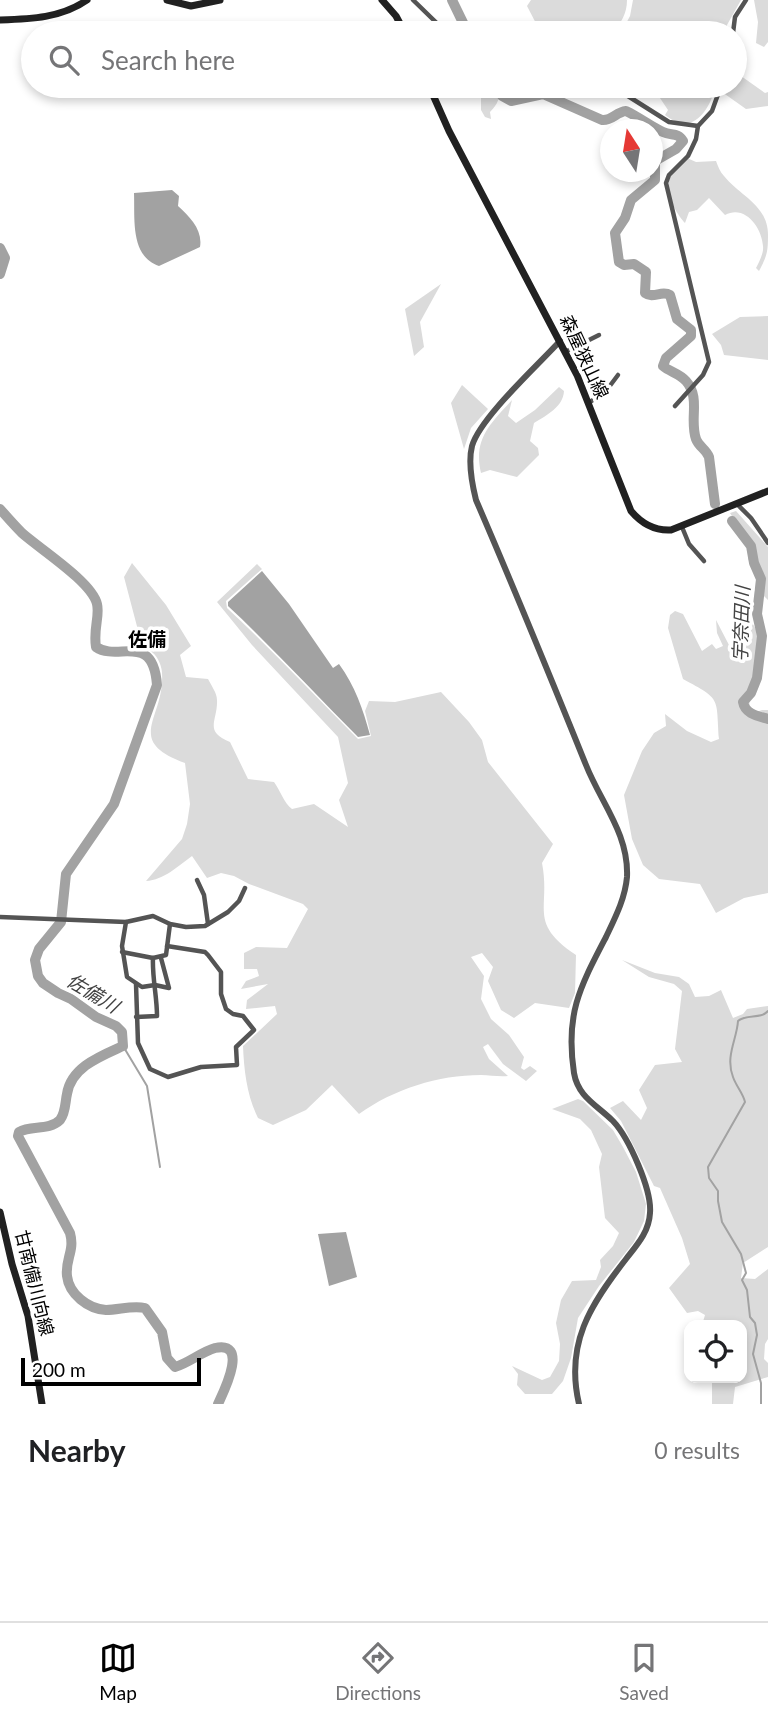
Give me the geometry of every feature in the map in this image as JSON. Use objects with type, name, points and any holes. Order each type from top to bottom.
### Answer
[{"type":"main road","points":[[0,20],[57,14],[73,9],[87,0]]},
{"type":"main road","points":[[167,0],[191,6],[217,1]]},
{"type":"main road","points":[[382,0],[399,21]]},
{"type":"main road","name":"森屋狭山線","points":[[434,98],[449,131],[560,341],[589,403],[631,511],[643,523],[666,531],[682,527],[768,491]]},
{"type":"main road","name":"甘南備川向線","points":[[0,1212],[12,1264],[29,1316],[42,1404]]},
{"type":"street","points":[[413,0],[435,21]]},
{"type":"street","points":[[735,21],[746,0]]},
{"type":"street","points":[[631,98],[668,122],[698,126]]},
{"type":"street","points":[[675,406],[703,375],[709,362],[666,183],[669,175],[688,156],[698,126],[712,111],[717,98]]},
{"type":"street","points":[[565,352],[599,335]]},
{"type":"street","points":[[560,341],[482,425],[471,454],[476,500],[586,766],[619,830],[626,856],[627,879],[623,899],[575,1003],[572,1024],[573,1063],[583,1094],[613,1122],[623,1136],[645,1186],[650,1212],[646,1231],[601,1292],[585,1321],[575,1368],[579,1404]]},
{"type":"street","points":[[589,403],[609,387],[618,375]]},
{"type":"street","points":[[737,504],[751,518],[768,543]]},
{"type":"street","points":[[682,527],[689,544],[704,561]]},
{"type":"street","points":[[197,880],[204,895],[208,924]]},
{"type":"street","points":[[0,917],[126,922],[153,916],[170,924],[186,927],[208,924],[228,912],[239,901],[245,888]]},
{"type":"street","points":[[126,922],[122,937],[126,974],[142,987],[155,985],[169,988],[161,958]]},
{"type":"street","points":[[122,952],[161,958],[166,955],[170,924]]},
{"type":"street","points":[[136,984],[138,1043],[146,1065],[168,1077],[201,1067],[237,1065],[236,1046],[254,1030],[243,1016],[226,1009],[221,994],[221,972],[208,955],[167,946]]},
{"type":"street","points":[[136,1017],[157,1016],[153,958]]},
{"type":"shaded area","points":[[531,0],[627,0],[621,21],[535,21],[527,6]]},
{"type":"shaded area","points":[[633,0],[741,0],[729,21],[627,21]]},
{"type":"shaded area","points":[[754,0],[768,0],[768,42],[764,47],[756,43],[758,22]]},
{"type":"shaded area","points":[[747,80],[765,93],[768,92],[768,106],[746,109],[730,98],[747,98]]},
{"type":"shaded area","points":[[481,98],[499,98],[490,112],[491,119],[485,117],[481,110]]},
{"type":"shaded area","points":[[660,98],[711,98],[704,112],[692,122],[675,121],[665,115],[668,110]]},
{"type":"shaded area","points":[[687,158],[696,162],[716,161],[730,183],[758,208],[767,225],[768,235],[765,258],[759,271],[756,268],[763,252],[762,239],[756,225],[746,215],[732,212],[725,215],[709,198],[697,210],[689,212],[685,223],[678,213],[668,188],[673,173]]},
{"type":"shaded area","points":[[172,190],[179,196],[178,206],[198,229],[200,247],[159,266],[143,254],[139,245],[136,236],[134,193]]},
{"type":"shaded area","points":[[441,284],[420,322],[424,347],[414,356],[405,309]]},
{"type":"shaded area","points":[[768,316],[768,360],[724,355],[721,345],[712,334],[740,317]]},
{"type":"shaded area","points":[[462,385],[488,409],[471,428],[464,449],[451,403]]},
{"type":"shaded area","points":[[559,387],[564,391],[561,402],[534,423],[530,441],[538,448],[539,455],[517,477],[490,470],[481,473],[481,441],[490,425],[512,400],[508,416],[516,423],[535,410]]},
{"type":"shaded area","points":[[736,511],[768,547],[768,600],[760,592],[757,575],[748,559],[748,542],[730,513]]},
{"type":"shaded area","points":[[132,563],[166,605],[191,646],[180,655],[186,677],[208,679],[214,689],[217,707],[214,729],[217,734],[230,742],[248,779],[274,782],[292,809],[314,804],[348,827],[339,800],[348,783],[338,737],[252,645],[217,602],[257,564],[262,569],[226,601],[227,608],[358,739],[371,736],[365,711],[369,701],[395,702],[441,692],[469,722],[482,740],[488,762],[553,844],[542,863],[546,924],[551,933],[576,955],[575,993],[569,1008],[535,1003],[514,1018],[501,1010],[488,981],[493,967],[482,953],[471,957],[484,976],[481,999],[491,1019],[509,1035],[524,1057],[521,1068],[524,1070],[530,1066],[537,1071],[526,1081],[503,1064],[488,1044],[483,1047],[489,1059],[508,1076],[465,1076],[417,1085],[387,1097],[359,1114],[332,1085],[306,1110],[273,1125],[258,1118],[247,1083],[243,1046],[277,1014],[275,1006],[246,1009],[247,1000],[268,984],[241,989],[246,981],[259,976],[257,969],[244,969],[244,953],[256,947],[287,948],[308,909],[303,904],[234,876],[221,873],[207,878],[192,856],[165,875],[146,881],[182,839],[190,804],[185,763],[166,754],[156,746],[151,737],[162,671],[155,655],[134,642],[139,634],[124,577]]},
{"type":"shaded area","points":[[262,571],[289,604],[333,668],[339,664],[345,672],[358,698],[370,735],[358,737],[228,606],[228,602]]},
{"type":"shaded area","points":[[675,611],[683,614],[702,651],[712,644],[716,649],[723,646],[717,633],[716,620],[733,648],[744,641],[751,631],[747,617],[756,630],[760,644],[760,668],[749,702],[751,714],[768,710],[768,893],[744,898],[716,913],[700,884],[659,879],[643,865],[632,839],[624,795],[642,751],[654,733],[666,726],[665,714],[687,731],[711,742],[719,739],[717,707],[711,696],[683,679],[668,628],[670,615]]},
{"type":"shaded area","points":[[622,960],[655,973],[679,977],[689,984],[695,997],[709,996],[721,990],[733,1018],[747,1009],[768,1006],[768,1247],[743,1263],[741,1278],[755,1279],[768,1269],[768,1339],[764,1359],[768,1363],[768,1377],[735,1387],[733,1404],[712,1404],[712,1383],[747,1383],[747,1320],[704,1320],[705,1315],[698,1311],[687,1313],[669,1288],[690,1264],[682,1238],[660,1188],[654,1186],[621,1121],[610,1108],[623,1101],[641,1120],[647,1108],[639,1090],[655,1065],[682,1062],[675,1049],[682,991],[674,984],[649,977]]},
{"type":"shaded area","points":[[578,1099],[613,1130],[623,1147],[636,1172],[646,1204],[644,1221],[634,1242],[578,1318],[571,1358],[563,1381],[552,1394],[525,1394],[517,1385],[518,1374],[512,1366],[542,1380],[550,1377],[559,1361],[560,1344],[556,1323],[561,1300],[572,1281],[596,1280],[601,1267],[600,1260],[613,1246],[619,1233],[605,1218],[599,1167],[602,1154],[591,1130],[580,1119],[552,1109]]},
{"type":"shaded area","points":[[346,1232],[357,1277],[329,1286],[318,1234]]},
{"type":"waterway","name":"宇奈田川","points":[[452,0],[462,21]]},
{"type":"waterway","name":"宇奈田川","points":[[506,98],[511,101],[525,98]]},
{"type":"waterway","name":"宇奈田川","points":[[552,98],[602,120],[626,111],[663,132],[679,136],[683,141],[676,149],[655,161],[655,180],[631,200],[625,218],[615,233],[619,262],[624,265],[634,264],[646,272],[645,293],[670,295],[677,319],[691,330],[691,336],[666,358],[663,366],[683,378],[693,394],[694,431],[697,442],[709,457],[715,504]]},
{"type":"waterway","name":"佐備川","points":[[0,248],[5,258],[0,274]]},
{"type":"waterway","name":"佐備川","points":[[0,509],[22,533],[76,576],[93,595],[98,609],[96,647],[105,651],[142,653],[149,658],[154,668],[157,685],[114,804],[66,874],[61,922],[39,949],[35,960],[38,976],[43,983],[96,1017],[116,1026],[122,1032],[123,1046],[88,1064],[74,1077],[60,1120],[51,1126],[24,1130],[19,1132],[18,1136],[70,1233],[67,1276],[71,1289],[86,1304],[99,1309],[145,1308],[162,1332],[167,1358],[175,1367],[215,1348],[225,1348],[231,1352],[232,1369],[218,1404]]},
{"type":"waterway","name":"宇奈田川","points":[[732,521],[751,546],[761,579],[757,614],[762,636],[757,678],[751,693],[743,702],[749,712],[768,719]]},
{"type":"waterway","points":[[761,1404],[761,1383],[753,1354],[757,1335],[755,1323],[750,1317],[747,1290],[742,1280],[746,1273],[741,1254],[722,1222],[718,1191],[709,1178],[708,1167],[745,1102],[734,1080],[730,1062],[738,1021],[768,1011]]},
{"type":"waterway","points":[[123,1046],[147,1086],[160,1167]]},
{"type":"district","name":"佐備","points":[[147,639]]}]
